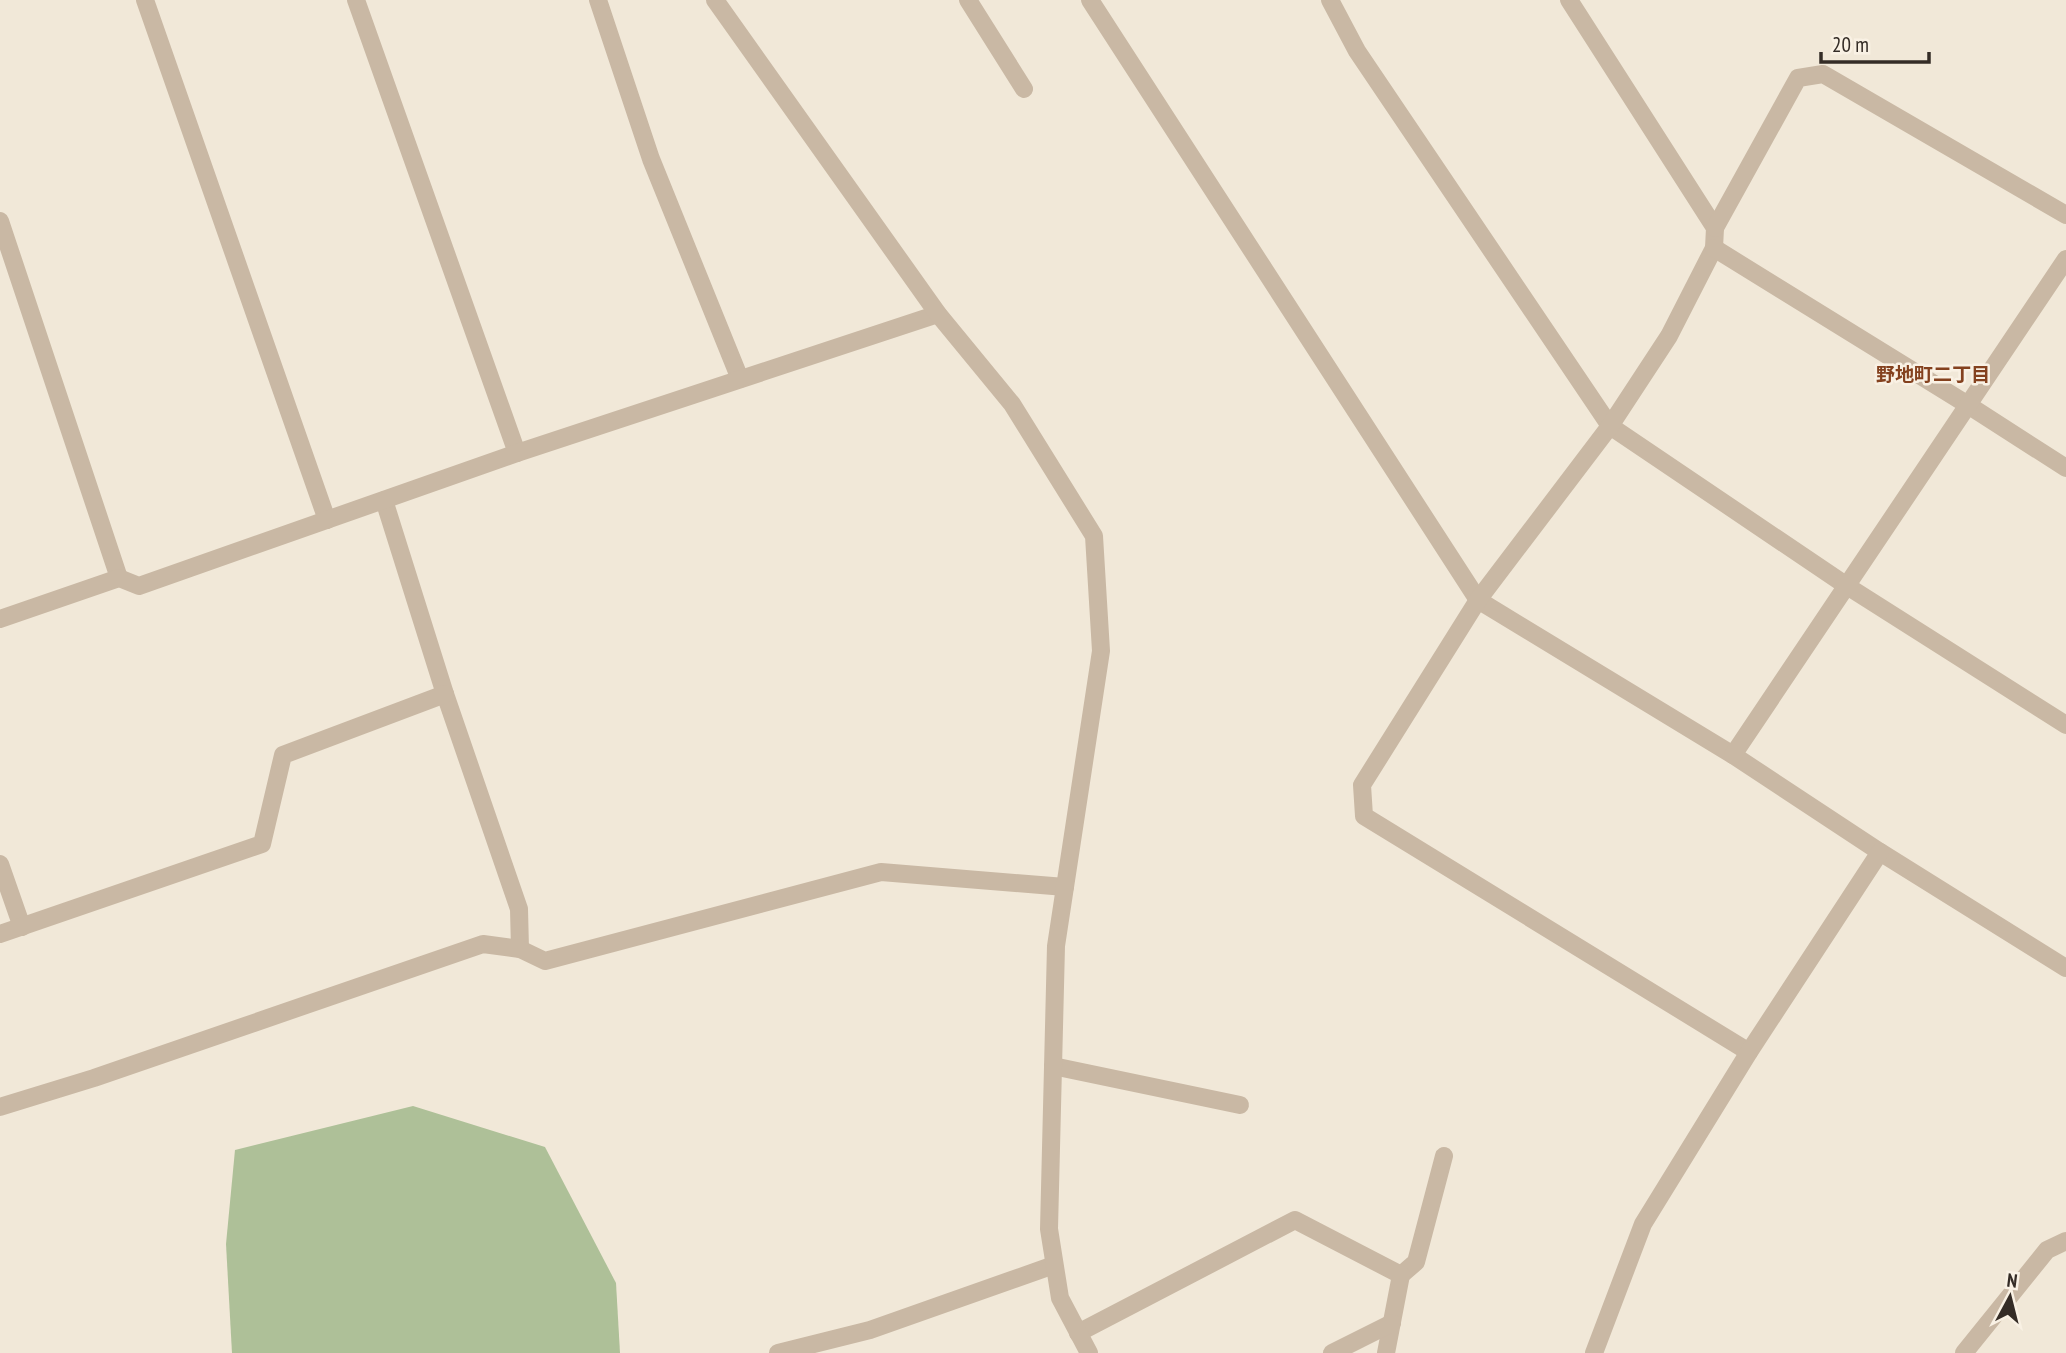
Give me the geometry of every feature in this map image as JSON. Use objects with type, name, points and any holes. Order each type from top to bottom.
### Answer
[{"type":"street","points":[[145,0],[327,520]]},
{"type":"street","points":[[356,0],[517,453]]},
{"type":"street","points":[[598,0],[651,159],[740,379]]},
{"type":"street","points":[[715,0],[938,314],[1012,404],[1094,536],[1101,651],[1056,946],[1049,1229],[1060,1298],[1088,1353]]},
{"type":"street","points":[[968,0],[1024,89]]},
{"type":"street","points":[[1090,0],[1478,600],[1733,755],[1880,852],[2066,968]]},
{"type":"street","points":[[1330,0],[1357,51],[1610,426],[1847,586],[2066,725]]},
{"type":"street","points":[[1569,0],[1715,228]]},
{"type":"street","points":[[1749,1052],[1364,816],[1362,785],[1478,600],[1610,426],[1669,336],[1714,248],[1715,228],[1798,78],[1823,74],[2066,215]]},
{"type":"street","points":[[0,221],[119,578]]},
{"type":"street","points":[[1714,248],[2066,468]]},
{"type":"street","points":[[1733,755],[2066,259]]},
{"type":"street","points":[[0,619],[119,578],[139,586],[517,453],[938,314]]},
{"type":"street","points":[[384,500],[445,694],[519,909],[520,949]]},
{"type":"street","points":[[0,934],[262,844],[284,755],[445,694]]},
{"type":"street","points":[[1594,1353],[1643,1224],[1749,1052],[1880,852]]},
{"type":"street","points":[[0,864],[22,927]]},
{"type":"street","points":[[0,1107],[107,1074],[483,944],[520,949],[545,961],[881,872],[1065,887]]},
{"type":"street","points":[[1053,1066],[1240,1105]]},
{"type":"street","points":[[1386,1353],[1401,1275],[1416,1262],[1444,1156]]},
{"type":"street","points":[[1078,1333],[1295,1220],[1401,1275]]},
{"type":"street","points":[[1964,1353],[2047,1250],[2066,1241]]},
{"type":"street","points":[[778,1353],[870,1330],[1054,1265]]},
{"type":"street","points":[[1332,1353],[1392,1322]]},
{"type":"green space","points":[[413,1106],[545,1147],[616,1283],[620,1353],[232,1353],[226,1244],[235,1150]]},
{"type":"district","name":"野地町二丁目","points":[[1933,374]]}]
